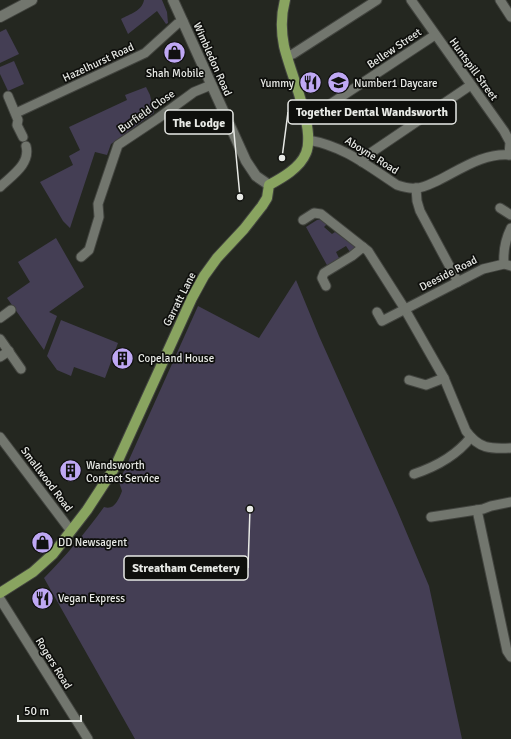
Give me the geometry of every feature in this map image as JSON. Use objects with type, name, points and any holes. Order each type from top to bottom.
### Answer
[{"type":"main road","points":[[269,185],[283,177],[301,162],[306,155],[309,132],[287,56],[282,27],[282,16],[285,0]]},
{"type":"main road","name":"Garratt Lane","points":[[0,593],[33,572],[53,554],[87,510],[115,467],[183,317],[204,276],[217,258],[259,210],[267,198],[269,185]]},
{"type":"street","points":[[0,17],[32,0]]},
{"type":"street","name":"Wimbledon Road","points":[[173,0],[246,161],[256,176],[269,185]]},
{"type":"street","points":[[287,56],[293,54],[377,0]]},
{"type":"street","name":"Huntspill Street","points":[[411,0],[510,142],[510,155]]},
{"type":"street","points":[[500,0],[511,18]]},
{"type":"street","name":"Hazelhurst Road","points":[[16,113],[145,53],[177,24],[183,21]]},
{"type":"street","name":"Bellew Street","points":[[306,120],[435,35]]},
{"type":"street","name":"Burfield Close","points":[[81,257],[89,250],[99,217],[98,204],[118,145],[194,92],[211,85]]},
{"type":"street","points":[[362,162],[369,154],[419,122],[471,85]]},
{"type":"street","points":[[0,187],[23,166],[27,155],[24,142],[17,125],[18,120],[16,113],[8,96]]},
{"type":"street","name":"Aboyne Road","points":[[308,140],[338,147],[397,185],[407,188],[416,188],[430,184],[473,162],[490,156],[510,155]]},
{"type":"street","points":[[416,188],[417,201],[420,210],[458,282]]},
{"type":"street","points":[[500,208],[511,215]]},
{"type":"street","points":[[303,220],[314,213],[321,214],[368,252],[405,309],[444,378],[466,431],[481,446],[511,448]]},
{"type":"street","name":"Deeside Road","points":[[377,312],[382,321],[482,269],[507,265],[503,252],[505,240],[511,228]]},
{"type":"street","points":[[326,286],[322,278],[324,273],[352,256],[363,247]]},
{"type":"street","points":[[0,318],[11,310]]},
{"type":"street","points":[[0,339],[20,369]]},
{"type":"street","points":[[0,358],[8,351]]},
{"type":"street","points":[[408,380],[426,385],[444,378]]},
{"type":"street","points":[[414,474],[437,466],[459,449],[471,437]]},
{"type":"street","name":"Smallwood Road","points":[[1,441],[71,531]]},
{"type":"street","points":[[431,517],[477,510],[511,502]]},
{"type":"street","points":[[477,510],[506,651],[511,657]]},
{"type":"street","name":"Rogers Road","points":[[0,599],[88,739]]},
{"type":"shaded area","points":[[144,0],[162,0],[167,12],[168,23],[166,24],[157,11],[128,34],[121,19],[138,10],[143,4]]},
{"type":"shaded area","points":[[6,29],[19,54],[0,63],[0,32]]},
{"type":"shaded area","points":[[14,61],[24,84],[8,91],[0,74],[0,67]]},
{"type":"shaded area","points":[[146,87],[150,95],[154,113],[111,144],[107,155],[95,152],[70,228],[63,221],[40,182],[73,165],[69,156],[80,150],[69,127],[127,100],[125,95]]},
{"type":"shaded area","points":[[323,219],[328,223],[324,227],[332,234],[335,232],[356,247],[350,252],[346,246],[336,252],[340,260],[328,267],[306,227],[317,220]]},
{"type":"shaded area","points":[[56,238],[84,287],[49,312],[57,316],[44,350],[7,298],[30,282],[18,262]]},
{"type":"shaded area","points":[[296,280],[319,336],[397,510],[429,586],[462,739],[135,739],[44,578],[76,544],[104,507],[111,507],[118,501],[122,491],[119,482],[198,306],[259,338]]},
{"type":"shaded area","points":[[61,320],[118,343],[105,378],[74,367],[71,376],[57,370],[47,356]]},
{"type":"place","name":"Shah Mobile","points":[[175,53]]},
{"type":"place","name":"Yummy","points":[[310,83]]},
{"type":"place","name":"Number1 Daycare","points":[[338,83]]},
{"type":"place","name":"Together Dental Wandsworth","points":[[282,158]]},
{"type":"place","name":"The Lodge","points":[[240,197]]},
{"type":"place","name":"Copeland House","points":[[123,358]]},
{"type":"place","name":"Wandsworth Contact Service","points":[[70,471]]},
{"type":"place","name":"Streatham Cemetery","points":[[250,509]]},
{"type":"place","name":"DD Newsagent","points":[[43,542]]},
{"type":"place","name":"Vegan Express","points":[[43,598]]}]
